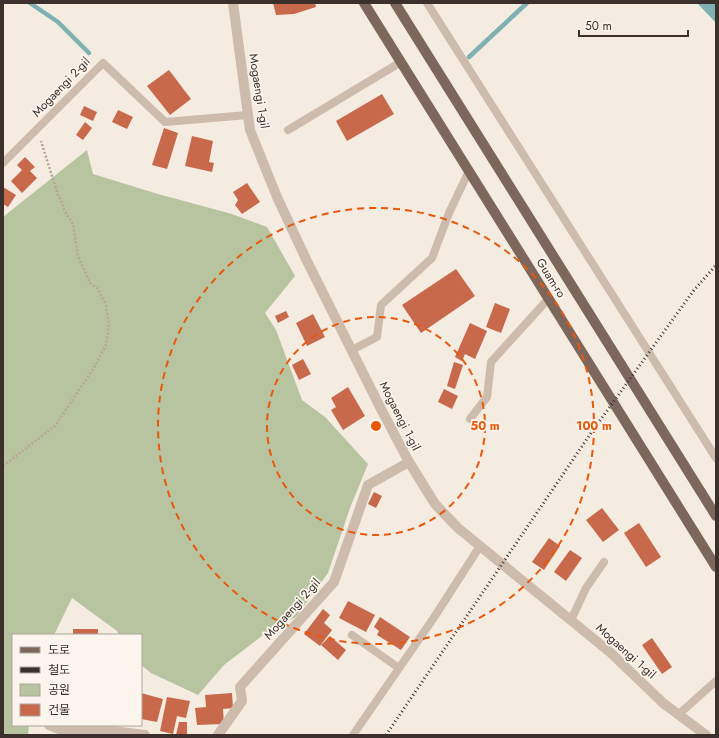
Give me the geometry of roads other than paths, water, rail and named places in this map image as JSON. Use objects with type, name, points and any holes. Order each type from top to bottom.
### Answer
[{"type":"main road","name":"Guam-ro","points":[[364,3],[716,566]]},
{"type":"main road","name":"Guam-ro","points":[[396,3],[716,516]]},
{"type":"street","name":"Mogaengi 1-gil","points":[[233,3],[250,130],[277,197],[306,259],[409,462],[435,504],[458,528],[571,620],[679,714],[706,735]]},
{"type":"street","name":"Mogaengi 2-gil","points":[[218,735],[242,701],[240,687],[334,582],[368,485],[409,462]]},
{"type":"street","points":[[52,726],[62,730],[97,729],[145,735]]},
{"type":"lane","points":[[427,3],[716,458]]},
{"type":"lane","points":[[288,130],[401,62]]},
{"type":"lane","name":"Mogaengi 2-gil","points":[[3,163],[38,130],[103,63],[165,122],[248,115]]},
{"type":"lane","points":[[352,350],[377,337],[381,305],[432,258],[449,213],[469,171]]},
{"type":"lane","points":[[470,419],[487,397],[491,362],[548,298]]},
{"type":"lane","points":[[353,735],[480,546]]},
{"type":"lane","points":[[571,620],[586,588],[604,562]]},
{"type":"lane","points":[[352,635],[398,668]]},
{"type":"lane","points":[[679,714],[716,681]]},
{"type":"water","points":[[697,3],[716,3],[716,23],[698,4]]},
{"type":"waterway","points":[[30,3],[58,22],[89,53]]},
{"type":"waterway","points":[[469,57],[527,3]]},
{"type":"railway","points":[[386,735],[591,433],[694,290],[716,265]]}]
